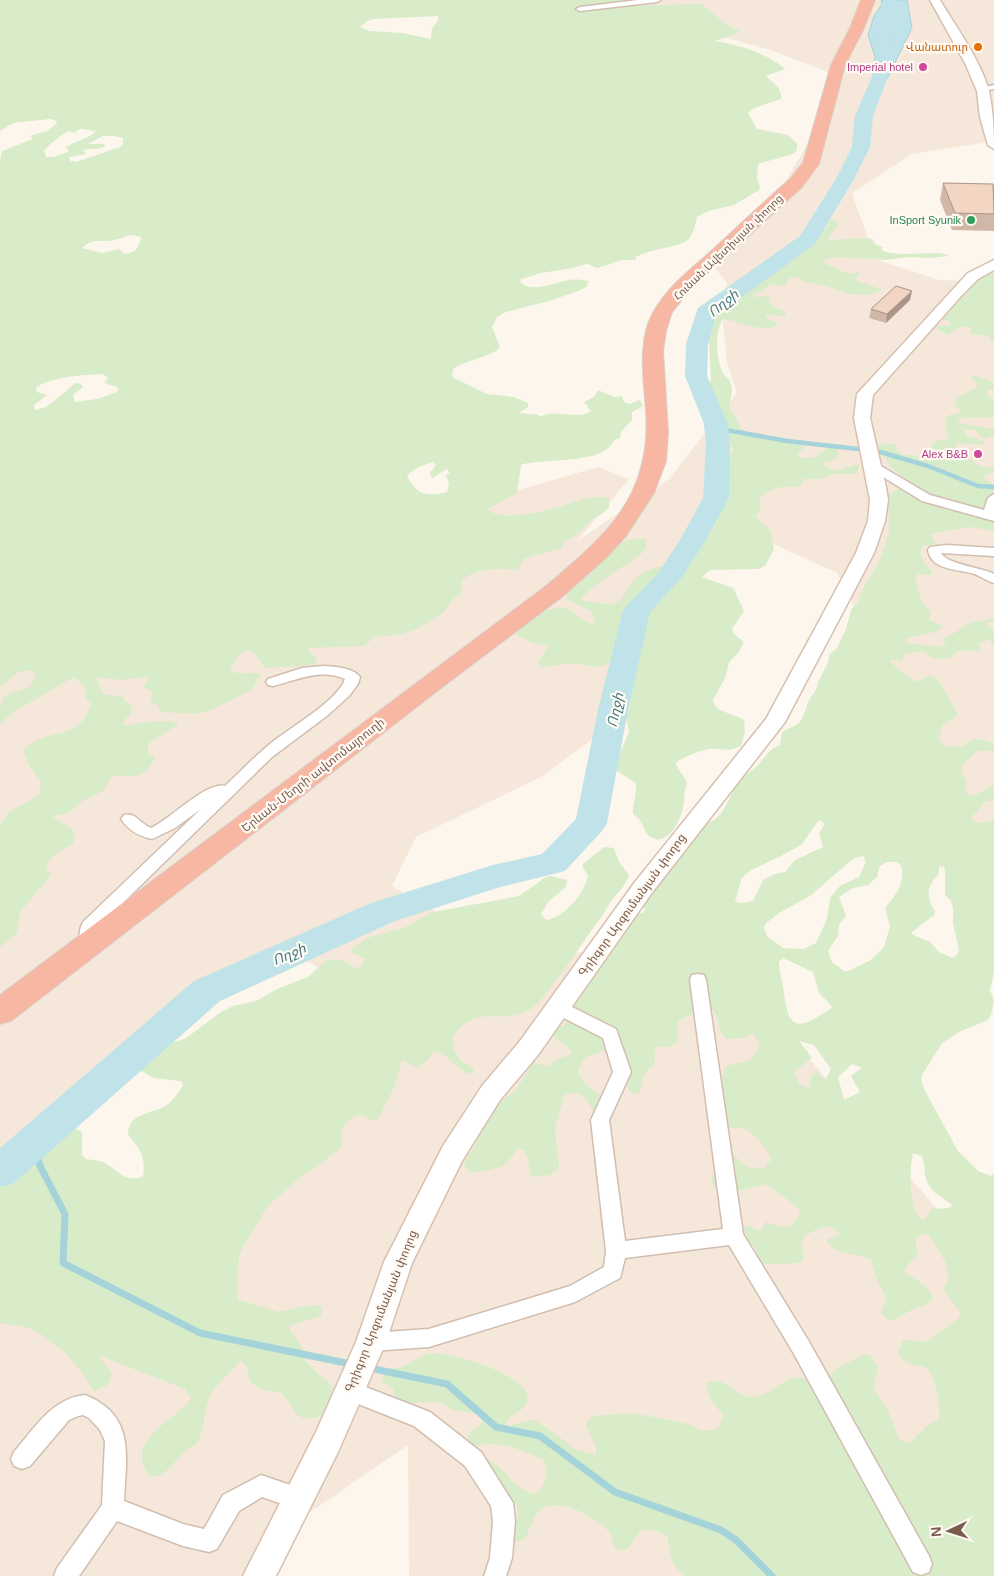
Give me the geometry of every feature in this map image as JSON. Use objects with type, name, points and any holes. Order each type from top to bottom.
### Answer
[{"type":"highway","name":"Հունան Ավետիսյան փողոց","points":[[618,530],[640,498],[652,473],[657,449],[653,358],[657,326],[666,306],[686,284],[796,183],[811,164],[838,65],[861,20],[868,0]]},
{"type":"highway","name":"Երևան-Մեղրի ավտոմայրուղի","points":[[0,1012],[211,854],[579,571],[618,530]]},
{"type":"street","points":[[580,9],[657,0]]},
{"type":"street","points":[[935,0],[990,101],[986,117],[994,145]]},
{"type":"street","points":[[982,89],[994,88]]},
{"type":"street","name":"Գրիգոր Արզումանյան փողոց","points":[[259,1576],[327,1442],[371,1342],[398,1262],[452,1154],[491,1093],[529,1048],[592,956],[713,798],[775,722],[865,553],[877,523],[879,499],[862,413],[861,402],[865,394],[958,291],[973,276],[994,264]]},
{"type":"street","points":[[874,466],[926,498],[991,516],[994,498]]},
{"type":"street","points":[[994,552],[946,548],[934,550],[935,556],[941,562],[981,572],[994,579]]},
{"type":"street","points":[[88,945],[89,926],[171,844],[280,742],[342,696],[353,683],[353,677],[337,671],[321,671],[286,676],[273,682]]},
{"type":"street","points":[[129,819],[142,831],[152,834],[164,829],[205,797],[220,790],[228,792]]},
{"type":"street","points":[[698,980],[734,1236],[801,1348],[921,1564]]},
{"type":"street","points":[[371,1342],[428,1338],[575,1293],[613,1272],[616,1251],[600,1120],[622,1072],[610,1034],[558,1008]]},
{"type":"street","points":[[616,1251],[734,1236]]},
{"type":"street","points":[[350,1391],[422,1419],[473,1459],[502,1504],[504,1521],[501,1558],[495,1576]]},
{"type":"street","points":[[22,1459],[62,1413],[75,1406],[85,1405],[96,1411],[108,1422],[116,1441],[113,1508],[65,1576]]},
{"type":"street","points":[[113,1508],[183,1534],[208,1541],[231,1503],[261,1486],[297,1498]]},
{"type":"shaded area","points":[[506,0],[994,0],[994,141],[912,154],[852,193],[875,259],[939,280],[994,282],[994,911],[917,733],[837,573],[771,543],[692,563],[652,623],[602,732],[541,777],[416,837],[392,886],[508,953],[653,952],[760,1001],[942,1215],[994,1302],[994,1538],[768,1576],[409,1576],[408,1445],[277,1535],[260,1576],[0,1576],[0,1283],[158,1333],[343,981],[290,952],[195,999],[0,1150],[0,643],[139,599],[598,467],[629,479],[577,541],[669,479],[737,393],[727,363],[722,309],[727,283],[710,262],[775,200],[808,143],[825,92],[828,72],[768,49],[715,35]]},
{"type":"green space","points":[[0,0],[651,0],[575,9],[583,12],[623,6],[702,4],[725,24],[741,32],[715,41],[752,50],[785,69],[766,76],[779,89],[781,99],[754,108],[748,113],[757,129],[788,135],[797,143],[797,150],[793,154],[758,164],[757,178],[759,190],[734,205],[708,211],[697,217],[692,234],[685,242],[641,254],[636,257],[636,260],[622,260],[597,268],[588,264],[521,279],[520,282],[531,287],[572,280],[589,281],[586,287],[581,290],[549,301],[506,312],[497,317],[492,327],[500,347],[491,354],[453,369],[452,376],[456,379],[487,394],[514,397],[528,403],[528,407],[519,413],[539,415],[540,417],[552,414],[585,414],[591,411],[584,402],[595,396],[598,390],[614,397],[622,396],[624,402],[629,404],[640,400],[643,406],[632,412],[632,420],[621,432],[620,438],[614,440],[608,448],[598,454],[586,457],[521,465],[517,493],[488,509],[496,514],[508,516],[522,515],[591,497],[609,499],[609,508],[576,535],[564,541],[562,548],[524,559],[517,570],[487,570],[466,577],[461,582],[462,592],[459,596],[455,597],[444,612],[415,630],[397,635],[375,637],[364,646],[308,648],[310,653],[316,656],[317,664],[267,668],[254,654],[245,650],[238,656],[235,664],[230,668],[231,671],[261,675],[251,690],[211,710],[195,714],[163,712],[158,705],[151,702],[152,691],[142,687],[148,680],[146,677],[120,680],[96,677],[103,694],[121,696],[132,707],[131,713],[124,721],[124,726],[153,721],[178,722],[177,725],[148,744],[148,753],[155,757],[147,770],[132,776],[112,776],[103,791],[82,801],[66,814],[52,816],[72,829],[75,834],[73,844],[54,855],[46,865],[48,872],[52,874],[20,912],[17,933],[0,947],[0,826],[12,810],[40,794],[41,781],[30,767],[23,751],[43,738],[71,730],[79,725],[91,703],[86,699],[86,688],[74,677],[15,711],[0,724],[2,700],[9,694],[31,686],[36,673],[26,670],[16,674],[0,686],[0,161],[2,151],[33,139],[32,135],[47,131],[57,121],[50,119],[13,123],[0,131]],"holes":[[[438,16],[439,19],[432,29],[431,39],[402,33],[369,31],[360,27],[373,19]],[[80,129],[96,131],[66,147],[68,152],[53,157],[46,157],[44,151],[69,131],[74,133]],[[103,136],[123,138],[123,144],[120,147],[76,162],[70,161],[69,157],[86,154],[83,150],[98,149],[106,145],[88,144]],[[130,235],[141,237],[136,249],[125,254],[119,249],[102,253],[82,248],[94,241],[114,240]],[[103,374],[108,378],[104,383],[117,387],[117,392],[97,399],[75,402],[73,395],[83,387],[81,384],[75,383],[46,407],[34,409],[34,405],[47,395],[37,392],[36,387],[60,378]],[[433,462],[436,465],[430,473],[432,478],[447,469],[450,473],[446,475],[449,483],[447,492],[422,493],[414,487],[407,475],[418,467]]]},
{"type":"green space","points":[[833,219],[837,221],[838,225],[828,238],[830,240],[868,238],[873,240],[875,244],[883,247],[881,250],[889,253],[936,253],[949,256],[886,260],[835,257],[825,260],[824,263],[846,273],[860,273],[855,279],[857,281],[883,290],[869,295],[848,294],[803,281],[799,277],[789,278],[786,286],[771,284],[761,292],[753,295],[756,297],[769,296],[771,298],[768,301],[774,307],[785,311],[786,315],[784,316],[765,315],[767,319],[775,322],[778,326],[758,328],[723,319],[717,338],[719,360],[723,373],[729,379],[732,388],[729,409],[735,416],[741,429],[761,438],[802,444],[804,448],[797,454],[801,458],[815,456],[826,448],[837,448],[839,455],[837,459],[822,463],[832,469],[840,470],[859,464],[858,471],[854,474],[832,474],[821,479],[803,479],[802,485],[779,488],[764,494],[759,498],[761,509],[755,517],[770,530],[774,549],[765,566],[758,569],[710,570],[702,577],[733,588],[744,611],[732,629],[735,635],[744,642],[738,653],[729,662],[726,676],[713,700],[717,708],[744,720],[745,731],[741,746],[728,750],[709,749],[697,752],[676,763],[687,784],[683,808],[671,833],[661,839],[655,839],[647,834],[633,813],[636,783],[617,771],[617,760],[629,732],[625,713],[632,691],[626,680],[632,670],[636,647],[635,630],[633,628],[620,628],[616,656],[601,666],[568,664],[540,667],[539,662],[548,646],[532,643],[516,635],[516,633],[541,612],[561,607],[569,609],[589,623],[593,623],[595,620],[591,611],[567,599],[566,594],[590,574],[620,544],[635,539],[646,539],[646,548],[640,555],[594,586],[581,599],[583,601],[603,604],[617,602],[639,576],[649,570],[667,566],[666,571],[651,580],[644,591],[648,601],[656,601],[715,527],[716,513],[724,503],[718,478],[733,449],[722,431],[723,423],[717,412],[718,403],[706,391],[703,385],[711,380],[709,342],[706,331],[709,319],[742,288],[759,283],[772,270],[781,257],[799,252],[808,233],[826,229],[829,221]]},
{"type":"green space","points":[[994,271],[994,342],[988,336],[970,333],[972,327],[960,327],[948,335],[935,328],[937,326],[950,325],[950,321],[939,320],[951,311],[953,305],[958,304],[961,296],[967,294],[970,286],[982,274]]},
{"type":"green space","points":[[974,375],[994,383],[994,390],[988,390],[986,395],[994,399],[994,417],[963,418],[956,421],[994,429],[994,436],[984,439],[974,429],[964,430],[967,436],[984,441],[984,445],[956,443],[955,445],[961,450],[945,452],[938,458],[940,460],[951,456],[966,456],[979,466],[994,468],[993,472],[986,475],[984,479],[994,485],[994,531],[970,527],[930,534],[936,544],[922,546],[920,554],[933,573],[929,575],[917,574],[916,581],[922,602],[931,612],[929,620],[944,626],[929,634],[915,636],[906,640],[907,643],[946,646],[943,640],[970,623],[994,618],[994,621],[985,623],[994,631],[994,646],[989,639],[979,643],[980,649],[977,651],[958,651],[950,658],[936,659],[923,652],[905,653],[902,662],[892,659],[890,661],[917,682],[928,676],[933,676],[942,685],[958,715],[942,726],[939,740],[946,746],[963,747],[970,741],[977,739],[994,743],[994,751],[977,751],[963,764],[961,770],[967,784],[965,791],[967,794],[973,796],[994,785],[994,800],[985,802],[972,817],[972,820],[978,823],[994,820],[994,972],[990,990],[994,1001],[991,1015],[988,1020],[961,1031],[942,1043],[922,1075],[921,1080],[925,1091],[958,1151],[978,1171],[991,1176],[994,1173],[994,1576],[686,1576],[674,1564],[670,1554],[668,1537],[662,1533],[652,1530],[641,1530],[629,1547],[623,1551],[616,1549],[609,1532],[603,1526],[576,1510],[556,1505],[547,1506],[540,1510],[523,1541],[509,1542],[511,1529],[518,1517],[517,1505],[511,1501],[479,1462],[485,1458],[492,1461],[519,1487],[534,1494],[542,1487],[546,1478],[546,1468],[542,1459],[508,1446],[493,1444],[472,1446],[466,1442],[470,1433],[482,1424],[483,1418],[478,1414],[452,1410],[440,1402],[402,1403],[396,1400],[393,1389],[382,1382],[383,1376],[390,1368],[409,1364],[429,1353],[467,1359],[486,1366],[520,1384],[527,1395],[525,1406],[509,1417],[505,1427],[530,1420],[537,1421],[577,1450],[596,1455],[596,1448],[586,1425],[593,1416],[633,1413],[688,1424],[701,1430],[714,1430],[719,1427],[723,1415],[709,1396],[707,1382],[721,1382],[747,1397],[767,1393],[790,1379],[797,1378],[804,1378],[812,1388],[818,1389],[836,1369],[865,1354],[871,1356],[878,1367],[874,1385],[875,1391],[887,1408],[899,1439],[906,1443],[912,1441],[929,1424],[939,1420],[938,1399],[932,1375],[924,1367],[906,1362],[898,1352],[902,1341],[927,1341],[959,1318],[960,1312],[945,1292],[944,1287],[949,1279],[946,1263],[928,1234],[922,1234],[916,1239],[917,1255],[904,1272],[925,1286],[933,1297],[927,1304],[890,1321],[881,1313],[886,1298],[878,1282],[871,1260],[841,1252],[830,1246],[826,1240],[840,1234],[831,1227],[820,1228],[804,1236],[801,1246],[804,1257],[802,1262],[761,1263],[765,1272],[754,1254],[757,1250],[747,1237],[744,1227],[749,1226],[760,1231],[766,1222],[786,1227],[794,1222],[800,1211],[791,1202],[765,1184],[728,1194],[713,1186],[711,1176],[719,1171],[729,1156],[735,1156],[744,1165],[755,1169],[764,1168],[771,1160],[755,1136],[746,1129],[725,1129],[717,1081],[721,1078],[726,1066],[751,1060],[760,1045],[753,1033],[743,1038],[726,1039],[710,1007],[687,1016],[678,1023],[677,1043],[668,1047],[656,1047],[655,1064],[644,1074],[640,1092],[635,1094],[630,1092],[615,1056],[603,1051],[586,1057],[578,1069],[580,1075],[589,1087],[607,1100],[595,1115],[587,1101],[579,1094],[569,1093],[564,1096],[555,1129],[559,1168],[550,1175],[532,1177],[526,1154],[523,1150],[518,1149],[504,1166],[487,1171],[469,1172],[464,1165],[465,1160],[475,1147],[480,1129],[496,1106],[516,1090],[533,1063],[548,1066],[560,1058],[570,1055],[572,1051],[553,1036],[557,1028],[565,1025],[567,1011],[577,993],[591,982],[603,961],[624,934],[623,930],[636,913],[642,913],[645,910],[641,904],[703,823],[716,819],[721,814],[739,781],[755,768],[771,750],[780,745],[782,732],[798,724],[802,719],[809,700],[816,690],[827,665],[830,654],[837,648],[846,629],[851,610],[859,601],[862,591],[880,559],[889,533],[888,495],[910,483],[890,466],[877,446],[890,443],[897,445],[896,450],[904,455],[926,456],[933,443],[949,439],[946,430],[946,418],[949,415],[960,413],[954,404],[957,398],[977,387],[971,376]],"holes":[[[819,820],[825,824],[819,833],[823,847],[795,860],[785,872],[775,874],[763,880],[753,901],[740,903],[735,901],[742,878],[751,870],[801,845]],[[863,856],[866,862],[859,877],[840,886],[830,898],[827,919],[816,943],[803,949],[783,948],[767,936],[764,928],[765,924],[779,913],[810,896],[854,858]],[[887,862],[896,862],[901,865],[901,883],[885,908],[890,926],[884,947],[871,960],[849,971],[844,971],[832,962],[828,951],[838,936],[839,925],[846,915],[839,897],[853,888],[868,885],[877,877],[880,866]],[[939,866],[944,867],[945,895],[951,901],[953,908],[953,923],[959,950],[956,956],[952,958],[939,952],[930,942],[911,933],[934,915],[935,911],[930,901],[929,891],[939,874]],[[783,958],[813,972],[819,993],[832,1008],[805,1023],[799,1024],[794,1022],[786,1007],[779,962]],[[799,1041],[814,1045],[831,1069],[825,1080],[817,1072],[812,1075],[809,1088],[799,1084],[794,1072],[812,1058]],[[852,1064],[862,1068],[851,1076],[860,1092],[844,1100],[838,1077]],[[913,1153],[922,1156],[925,1176],[930,1187],[952,1205],[949,1208],[932,1209],[924,1220],[918,1217],[911,1193]]]},
{"type":"green space","points":[[604,847],[614,848],[619,862],[629,875],[628,879],[540,1001],[532,1008],[517,1015],[479,1017],[461,1028],[452,1039],[454,1043],[453,1048],[460,1060],[474,1068],[473,1072],[468,1074],[444,1055],[434,1051],[429,1059],[417,1068],[404,1060],[401,1063],[395,1086],[377,1121],[359,1116],[347,1122],[342,1131],[342,1147],[315,1168],[305,1173],[267,1207],[239,1254],[237,1299],[279,1312],[299,1307],[320,1305],[322,1310],[321,1316],[289,1326],[290,1331],[301,1345],[305,1361],[333,1387],[332,1406],[322,1416],[313,1418],[301,1417],[294,1411],[283,1394],[263,1389],[253,1384],[249,1378],[246,1366],[240,1361],[220,1382],[210,1396],[199,1440],[184,1452],[164,1473],[148,1476],[142,1457],[143,1448],[147,1440],[191,1399],[185,1389],[98,1355],[112,1373],[108,1385],[94,1391],[82,1372],[64,1352],[38,1332],[26,1327],[0,1323],[0,1188],[17,1177],[68,1128],[73,1127],[82,1132],[82,1155],[86,1159],[105,1163],[127,1178],[143,1176],[143,1159],[136,1144],[128,1135],[129,1128],[136,1118],[168,1104],[183,1085],[181,1081],[153,1078],[140,1070],[139,1066],[143,1057],[152,1050],[186,1038],[221,1012],[233,1006],[256,1001],[277,989],[308,977],[327,960],[343,960],[356,968],[361,967],[365,959],[352,953],[351,949],[367,938],[406,927],[433,912],[519,896],[546,877],[551,876],[567,880],[566,887],[548,902],[541,914],[546,920],[553,918],[573,904],[586,883],[588,876],[582,866]]},
{"type":"green space","points":[[767,1275],[776,1283],[775,1288]]},
{"type":"water","points":[[881,0],[907,0],[912,28],[887,79],[873,78],[875,57],[868,35],[874,16],[882,4]]},
{"type":"building","points":[[943,183],[993,184],[994,214],[955,213]]},
{"type":"building","points":[[896,286],[912,291],[887,314],[871,309]]},
{"type":"waterway","name":"Ողջի","points":[[0,1171],[207,991],[383,912],[493,877],[553,863],[591,823],[613,710],[637,610],[669,577],[693,540],[716,498],[718,445],[716,424],[696,376],[697,344],[706,313],[808,240],[845,179],[861,147],[864,116],[879,79],[888,46],[887,13],[890,0]]},
{"type":"waterway","name":"Ողջի","points":[[716,424],[720,427]]},
{"type":"waterway","points":[[718,425],[726,430],[787,441],[858,449]]},
{"type":"waterway","points":[[880,452],[928,466],[978,486],[994,487]]},
{"type":"waterway","points":[[32,1144],[41,1168],[65,1214],[63,1263],[200,1333],[351,1364]]},
{"type":"waterway","points":[[369,1368],[447,1384],[496,1427],[540,1436],[615,1492],[721,1530],[736,1540],[772,1576]]},
{"type":"place","name":"Վանատուր","points":[[978,47]]},
{"type":"place","name":"Imperial hotel","points":[[923,67]]},
{"type":"place","name":"InSport Syunik","points":[[971,220]]},
{"type":"place","name":"Alex B&B","points":[[978,454]]}]
